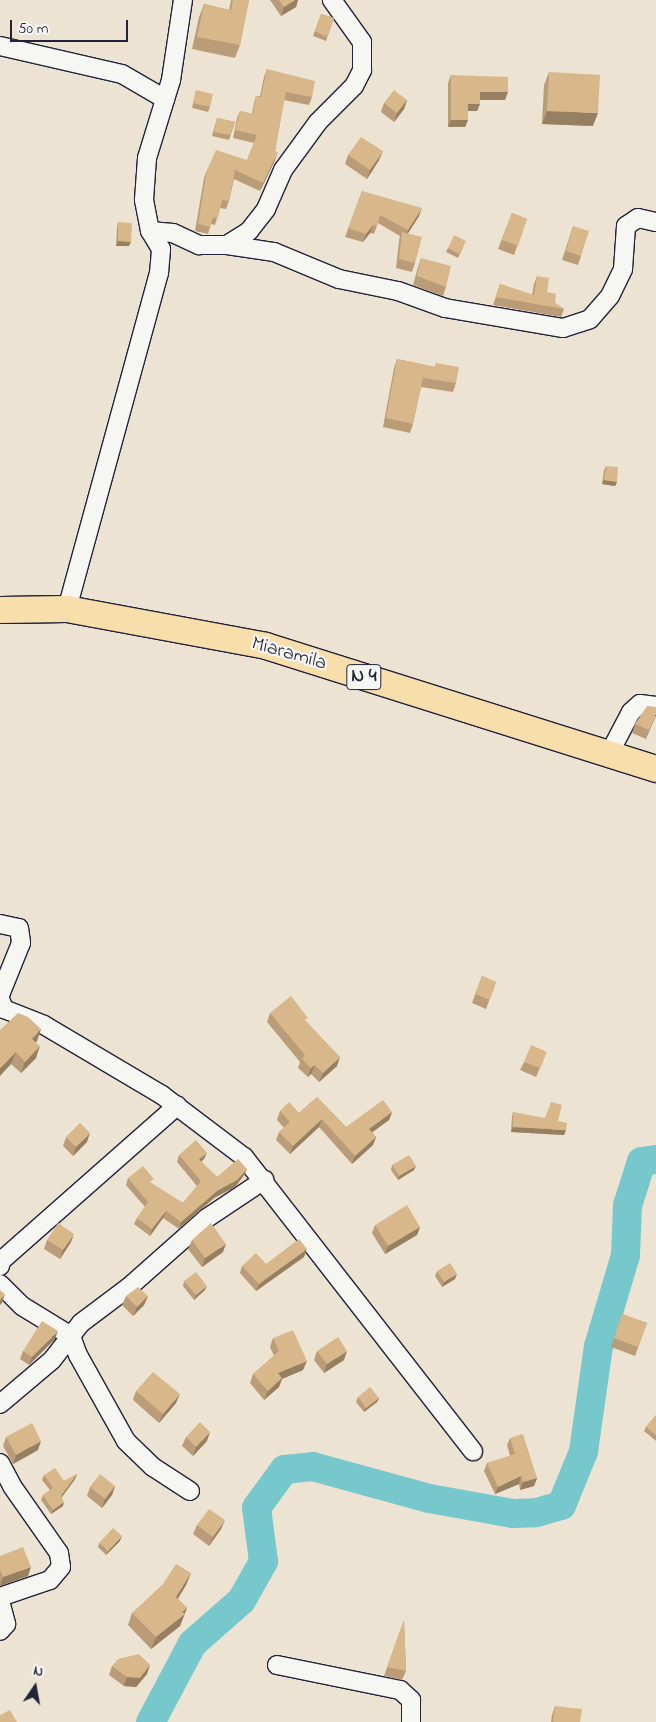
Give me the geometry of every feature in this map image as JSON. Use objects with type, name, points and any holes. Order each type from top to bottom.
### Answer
[{"type":"main road","name":"Miaramila","points":[[0,610],[67,609],[266,646],[610,752],[656,768]]},
{"type":"street","points":[[67,609],[159,273],[161,249],[150,231],[144,200],[147,158],[165,99],[183,0]]},
{"type":"street","points":[[227,245],[254,224],[266,209],[283,170],[318,122],[354,86],[362,70],[362,42],[332,0]]},
{"type":"street","points":[[0,46],[122,74],[165,99]]},
{"type":"street","points":[[150,231],[173,233],[199,245],[227,245],[274,252],[339,278],[398,291],[445,308],[563,328],[590,319],[610,296],[623,269],[626,226],[638,218],[656,222]]},
{"type":"street","points":[[610,752],[631,712],[640,704],[656,706]]},
{"type":"street","points":[[0,924],[19,928],[21,943],[0,995]]},
{"type":"street","points":[[0,999],[4,1009],[44,1026],[177,1106],[244,1157],[264,1180],[473,1451]]},
{"type":"street","points":[[0,1266],[1,1261],[177,1106]]},
{"type":"street","points":[[0,1404],[52,1360],[81,1323],[128,1287],[206,1218],[264,1180]]},
{"type":"street","points":[[0,1284],[22,1306],[71,1336],[78,1355],[126,1441],[153,1467],[190,1491]]},
{"type":"street","points":[[0,1463],[12,1486],[59,1553],[61,1567],[50,1580],[0,1597]]},
{"type":"street","points":[[0,1601],[6,1624],[0,1631]]},
{"type":"street","points":[[277,1665],[400,1690],[412,1700],[410,1722]]},
{"type":"building","points":[[233,0],[249,0],[240,45],[197,37],[204,4],[231,10]]},
{"type":"building","points":[[279,0],[295,0],[284,7]]},
{"type":"building","points":[[321,14],[334,18],[327,37],[315,31]]},
{"type":"building","points":[[267,69],[315,81],[312,97],[286,92],[275,151],[278,152],[263,183],[235,170],[229,201],[222,200],[218,218],[213,217],[210,227],[198,224],[207,170],[216,150],[247,160],[257,135],[235,130],[240,111],[253,114],[256,96],[261,97]]},
{"type":"building","points":[[549,72],[600,75],[598,113],[547,111]]},
{"type":"building","points":[[451,75],[508,77],[508,92],[480,92],[480,104],[468,104],[468,120],[451,120]]},
{"type":"building","points":[[196,90],[213,94],[210,107],[193,103]]},
{"type":"building","points":[[394,90],[407,100],[397,113],[384,103]]},
{"type":"building","points":[[217,118],[235,122],[230,135],[214,132]]},
{"type":"building","points":[[361,137],[383,151],[370,170],[348,155]]},
{"type":"building","points":[[362,191],[422,208],[408,230],[380,215],[377,226],[373,225],[366,234],[348,228]]},
{"type":"building","points":[[512,213],[527,219],[518,246],[502,240]]},
{"type":"building","points":[[118,222],[132,223],[131,242],[118,241]]},
{"type":"building","points":[[573,226],[589,231],[581,256],[566,251]]},
{"type":"building","points":[[402,232],[422,237],[415,263],[399,259]]},
{"type":"building","points":[[454,235],[466,241],[459,254],[448,248]]},
{"type":"building","points":[[421,258],[451,266],[446,287],[417,276]]},
{"type":"building","points":[[537,276],[549,278],[547,292],[556,294],[555,303],[564,309],[496,297],[500,284],[534,295]]},
{"type":"building","points":[[397,359],[436,367],[436,363],[459,367],[456,383],[423,378],[413,424],[386,418]]},
{"type":"building","points":[[606,466],[618,467],[617,482],[604,480]]},
{"type":"building","points":[[647,706],[656,707],[656,714],[649,730],[635,724]]},
{"type":"building","points":[[482,976],[496,982],[490,1000],[475,994]]},
{"type":"building","points":[[291,996],[308,1018],[305,1020],[340,1057],[323,1073],[315,1065],[311,1068],[302,1059],[305,1055],[270,1013]]},
{"type":"building","points":[[18,1013],[28,1017],[41,1029],[32,1039],[40,1046],[25,1062],[16,1052],[0,1068],[0,1030]]},
{"type":"building","points":[[531,1045],[547,1052],[540,1068],[524,1062]]},
{"type":"building","points":[[317,1097],[346,1127],[383,1100],[392,1112],[369,1129],[376,1137],[355,1156],[322,1119],[293,1146],[279,1132],[290,1122],[280,1111],[289,1102],[299,1113]]},
{"type":"building","points":[[551,1102],[562,1105],[558,1121],[567,1123],[566,1130],[513,1127],[513,1112],[545,1118]]},
{"type":"building","points":[[80,1123],[90,1133],[76,1147],[66,1137]]},
{"type":"building","points":[[196,1140],[207,1153],[199,1159],[217,1177],[238,1159],[247,1169],[237,1180],[217,1191],[181,1222],[166,1211],[152,1229],[137,1218],[148,1202],[128,1178],[143,1166],[154,1179],[150,1182],[183,1203],[201,1181],[179,1155]]},
{"type":"building","points":[[409,1155],[416,1166],[399,1176],[392,1165]]},
{"type":"building","points":[[407,1205],[420,1227],[388,1246],[375,1225]]},
{"type":"building","points":[[58,1223],[74,1234],[63,1250],[47,1240]]},
{"type":"building","points":[[211,1223],[226,1244],[205,1258],[192,1240]]},
{"type":"building","points":[[299,1239],[307,1249],[259,1284],[242,1266],[256,1253],[266,1264]]},
{"type":"building","points":[[450,1263],[457,1274],[444,1282],[437,1271]]},
{"type":"building","points":[[196,1272],[207,1286],[196,1295],[184,1281]]},
{"type":"building","points":[[138,1287],[148,1296],[137,1307],[126,1296]]},
{"type":"building","points":[[0,1290],[5,1294],[0,1300]]},
{"type":"building","points":[[622,1314],[647,1323],[638,1347],[614,1338]]},
{"type":"building","points":[[42,1321],[58,1331],[32,1357],[23,1351]]},
{"type":"building","points":[[293,1330],[307,1361],[278,1373],[282,1378],[268,1391],[253,1374],[279,1351],[273,1338]]},
{"type":"building","points":[[338,1337],[347,1351],[327,1364],[317,1351]]},
{"type":"building","points":[[153,1372],[180,1394],[163,1414],[136,1391]]},
{"type":"building","points":[[370,1387],[379,1398],[366,1408],[358,1397]]},
{"type":"building","points":[[656,1415],[656,1435],[646,1427]]},
{"type":"building","points":[[200,1422],[210,1432],[196,1447],[186,1437]]},
{"type":"building","points":[[32,1423],[41,1441],[16,1455],[6,1437]]},
{"type":"building","points":[[523,1434],[537,1478],[523,1482],[521,1476],[498,1487],[487,1463],[515,1454],[510,1438]]},
{"type":"building","points":[[55,1468],[64,1481],[77,1474],[61,1496],[64,1502],[53,1510],[43,1495],[53,1488],[44,1475]]},
{"type":"building","points":[[100,1474],[115,1486],[105,1499],[90,1487]]},
{"type":"building","points":[[209,1509],[225,1520],[213,1537],[197,1525]]},
{"type":"building","points":[[113,1528],[122,1536],[108,1551],[99,1543]]},
{"type":"building","points":[[23,1547],[31,1567],[3,1577],[0,1570],[0,1556]]},
{"type":"building","points":[[176,1564],[191,1573],[176,1597],[187,1608],[182,1612],[185,1614],[156,1637],[132,1613],[163,1584]]},
{"type":"building","points":[[404,1620],[406,1671],[387,1667]]},
{"type":"building","points":[[139,1654],[150,1665],[140,1678],[127,1677],[112,1666],[118,1659]]},
{"type":"building","points":[[555,1706],[582,1709],[580,1722],[553,1722]]},
{"type":"building","points":[[10,1710],[17,1722],[0,1722],[0,1715]]},
{"type":"waterway","points":[[150,1722],[192,1643],[241,1600],[263,1561],[256,1507],[284,1469],[312,1466],[429,1498],[512,1513],[536,1512],[561,1505],[583,1451],[598,1346],[625,1255],[627,1205],[641,1161],[656,1159]]}]
